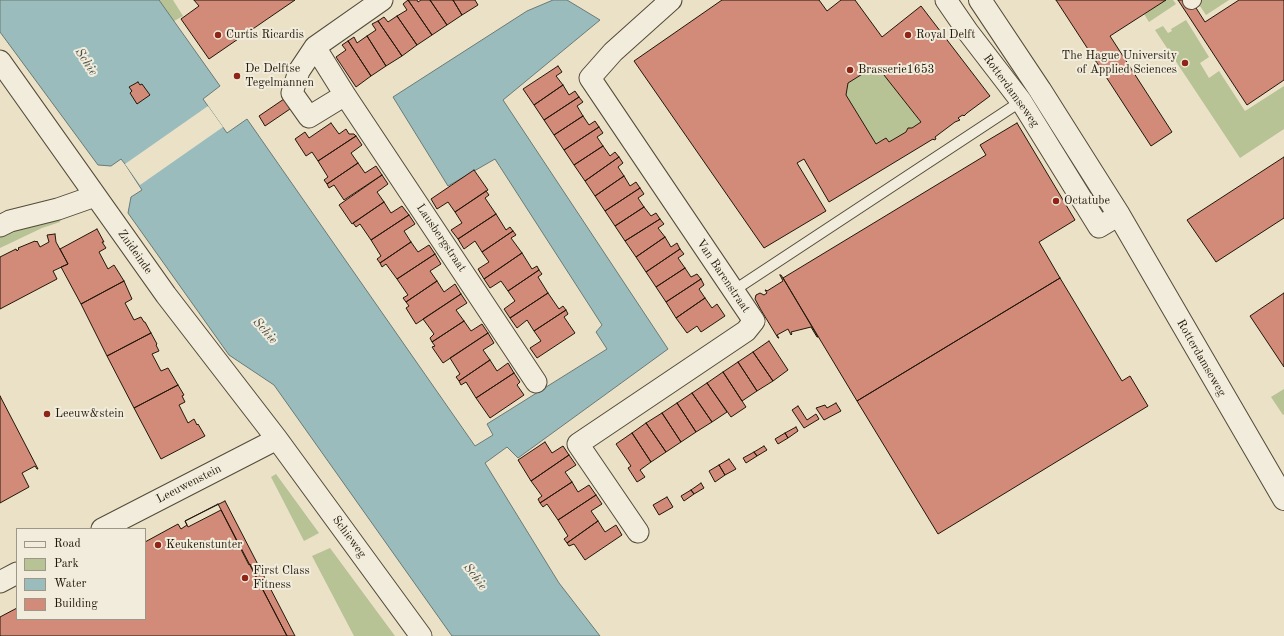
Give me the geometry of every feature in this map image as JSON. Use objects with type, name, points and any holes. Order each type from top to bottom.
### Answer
[{"type":"street","points":[[345,95],[309,117],[292,93],[299,70],[315,47],[382,0]]},
{"type":"street","name":"Van Barenstraat","points":[[638,532],[578,444],[746,331],[754,320],[590,78],[613,52],[671,0]]},
{"type":"street","name":"Rotterdamseweg","points":[[946,0],[1021,101],[1099,227],[1119,215]]},
{"type":"street","name":"Rotterdamseweg","points":[[980,0],[1040,90],[1119,215],[1284,499]]},
{"type":"street","name":"Lausbergstraat","points":[[315,47],[345,95],[536,382]]},
{"type":"street","name":"Zuideinde","points":[[0,61],[166,295],[277,438]]},
{"type":"street","points":[[0,226],[10,221],[58,209],[95,196]]},
{"type":"street","name":"Leeuwenstein","points":[[104,528],[277,438]]},
{"type":"street","name":"Schieweg","points":[[277,438],[421,636]]},
{"type":"street","points":[[0,582],[16,574]]},
{"type":"lane","points":[[733,291],[1021,101],[1040,90]]},
{"type":"green space","points":[[159,0],[173,0],[183,16],[174,21]]},
{"type":"green space","points":[[1166,0],[1173,0],[1176,4],[1149,22],[1144,14]]},
{"type":"green space","points":[[1202,0],[1229,0],[1206,15],[1198,3]]},
{"type":"green space","points":[[1186,20],[1209,57],[1200,63],[1209,78],[1219,71],[1245,111],[1284,86],[1284,129],[1240,158],[1155,30],[1163,26],[1168,33],[1172,31],[1171,29]]},
{"type":"green space","points":[[872,68],[880,70],[921,122],[912,128],[908,128],[906,132],[889,142],[886,138],[876,144],[846,95],[848,83]]},
{"type":"green space","points":[[58,216],[60,222],[42,228],[0,248],[0,235]]},
{"type":"green space","points":[[1284,389],[1284,414],[1283,415],[1271,397]]},
{"type":"green space","points":[[276,474],[319,533],[304,541],[271,477]]},
{"type":"green space","points":[[330,548],[395,636],[354,636],[312,556]]},
{"type":"water","name":"Schie","points":[[0,0],[159,0],[220,86],[203,99],[227,133],[247,119],[475,446],[493,435],[487,424],[607,349],[596,332],[602,325],[495,159],[448,186],[393,97],[527,11],[553,0],[567,0],[600,20],[503,100],[668,349],[518,458],[507,447],[485,463],[559,583],[600,636],[452,636],[274,385],[229,355],[128,213],[131,197],[142,190],[121,159],[111,166],[98,165],[0,32]]},
{"type":"pier","points":[[208,106],[223,127],[140,185],[125,164]]},
{"type":"building","name":"Curtis Ricardis","points":[[194,0],[295,0],[209,59],[181,19],[199,6]]},
{"type":"building","points":[[408,0],[417,0],[418,2],[421,0],[430,0],[447,25],[432,35]]},
{"type":"building","points":[[408,0],[432,35],[417,45],[397,16],[407,10],[403,4]]},
{"type":"building","points":[[430,0],[453,0],[462,15],[447,25]]},
{"type":"building","points":[[453,0],[475,0],[478,5],[462,15]]},
{"type":"building","points":[[722,0],[819,0],[827,11],[841,0],[855,0],[882,37],[921,6],[990,96],[964,116],[963,115],[958,118],[960,120],[935,137],[936,139],[933,139],[829,202],[804,159],[797,163],[826,211],[764,248],[634,61]],"holes":[[[872,68],[880,70],[921,122],[912,128],[908,128],[906,132],[889,142],[886,138],[876,144],[846,95],[848,83]]]},
{"type":"building","points":[[1056,0],[1166,0],[1110,36],[1172,132],[1151,146]]},
{"type":"building","points":[[1178,0],[1191,0],[1205,22],[1239,0],[1284,0],[1284,80],[1247,105]]},
{"type":"building","points":[[397,16],[417,45],[402,56],[378,21],[384,17],[388,22]]},
{"type":"building","points":[[378,21],[402,56],[386,66],[367,36],[376,30],[372,24]]},
{"type":"building","points":[[367,36],[386,66],[371,76],[348,41],[354,37],[357,43]]},
{"type":"building","points":[[348,41],[371,76],[356,87],[336,57],[346,50],[342,45]]},
{"type":"building","points":[[558,66],[562,72],[556,76],[563,85],[534,105],[523,89]]},
{"type":"building","points":[[138,82],[140,85],[142,84],[150,95],[137,104],[130,93],[132,91],[129,87]]},
{"type":"building","points":[[563,85],[569,95],[575,91],[579,97],[544,120],[534,105]]},
{"type":"building","points":[[579,97],[583,102],[577,106],[583,116],[554,135],[544,120]]},
{"type":"building","points":[[284,99],[290,109],[265,126],[259,116]]},
{"type":"building","points":[[583,116],[589,125],[595,121],[599,127],[564,150],[554,135]]},
{"type":"building","points":[[331,123],[339,134],[346,129],[349,134],[354,134],[356,136],[318,161],[312,152],[306,156],[295,139],[305,132],[309,138]]},
{"type":"building","points":[[1017,123],[1075,220],[1039,242],[1060,278],[857,401],[783,278],[986,155],[980,145]]},
{"type":"building","points":[[599,127],[603,133],[597,137],[603,146],[574,165],[564,150]]},
{"type":"building","points":[[356,136],[362,145],[351,153],[358,163],[327,184],[324,180],[328,177],[318,161]]},
{"type":"building","points":[[603,146],[610,156],[615,152],[619,157],[585,181],[574,165]]},
{"type":"building","points":[[619,157],[623,163],[618,167],[624,176],[595,196],[585,181]]},
{"type":"building","points":[[1284,157],[1284,218],[1216,262],[1187,220]]},
{"type":"building","points":[[358,163],[365,173],[376,166],[382,175],[344,200],[334,185],[329,188],[327,184]]},
{"type":"building","points":[[474,170],[488,190],[455,212],[448,202],[437,209],[431,199]]},
{"type":"building","points":[[382,175],[388,184],[377,192],[384,202],[352,224],[339,205]]},
{"type":"building","points":[[624,176],[630,186],[636,182],[640,188],[605,211],[595,196]]},
{"type":"building","points":[[640,188],[644,194],[638,198],[644,207],[615,226],[605,211]]},
{"type":"building","points":[[486,191],[489,195],[485,198],[496,214],[458,239],[451,230],[462,223],[455,212]]},
{"type":"building","points":[[384,202],[391,213],[402,206],[409,215],[371,240],[360,224],[356,227],[353,223]]},
{"type":"building","points":[[644,207],[651,216],[656,213],[660,219],[625,241],[615,226]]},
{"type":"building","points":[[496,214],[506,230],[510,227],[513,231],[482,252],[475,241],[464,249],[458,239]]},
{"type":"building","points":[[409,215],[415,224],[404,231],[411,242],[380,263],[377,259],[381,256],[371,240]]},
{"type":"building","points":[[660,219],[664,224],[658,228],[665,237],[636,257],[625,241]]},
{"type":"building","points":[[97,229],[106,248],[99,252],[108,269],[114,265],[124,281],[81,304],[61,267],[68,264],[60,249]]},
{"type":"building","points":[[513,231],[516,235],[511,238],[522,253],[484,279],[478,269],[489,262],[482,252]]},
{"type":"building","points":[[55,234],[56,242],[68,264],[53,271],[57,279],[0,309],[0,257],[16,249],[17,251],[19,249],[18,248],[35,241],[37,241],[40,247],[49,242],[47,235]]},
{"type":"building","points":[[665,237],[671,247],[677,243],[680,249],[646,272],[636,257]]},
{"type":"building","points":[[411,242],[418,252],[429,245],[435,254],[397,279],[386,264],[382,267],[380,263]]},
{"type":"building","points":[[680,249],[684,254],[678,258],[685,268],[656,287],[646,272]]},
{"type":"building","points":[[522,253],[532,269],[537,266],[539,270],[508,291],[501,281],[490,288],[484,279]]},
{"type":"building","points":[[435,254],[441,264],[430,271],[437,281],[406,302],[403,298],[408,295],[397,279]]},
{"type":"building","points":[[685,268],[691,277],[697,274],[701,279],[666,302],[656,287]]},
{"type":"building","points":[[539,270],[542,274],[538,277],[548,293],[510,318],[504,309],[515,301],[508,291]]},
{"type":"building","points":[[780,275],[818,337],[811,327],[791,332],[791,335],[788,329],[777,335],[778,338],[755,299],[756,295],[760,293],[764,295],[767,293],[765,290],[767,291],[783,281]]},
{"type":"building","points":[[1060,278],[1122,381],[1130,376],[1148,406],[938,534],[857,401]]},
{"type":"building","points":[[701,279],[704,285],[699,289],[705,298],[676,318],[666,302]]},
{"type":"building","points":[[124,281],[132,299],[125,303],[134,320],[141,317],[151,333],[107,356],[81,304]]},
{"type":"building","points":[[437,281],[444,292],[455,284],[461,294],[416,324],[406,308],[409,306],[406,302]]},
{"type":"building","points":[[548,293],[559,309],[563,306],[566,310],[534,331],[527,320],[517,328],[510,318]]},
{"type":"building","points":[[1284,293],[1284,367],[1250,316]]},
{"type":"building","points":[[461,294],[467,303],[456,310],[464,321],[432,342],[430,338],[434,334],[423,319]]},
{"type":"building","points":[[705,298],[712,308],[717,304],[725,316],[701,332],[697,326],[687,333],[676,318]]},
{"type":"building","points":[[566,310],[568,314],[564,317],[575,333],[537,358],[530,348],[541,341],[534,331]]},
{"type":"building","points":[[464,321],[471,331],[482,324],[488,333],[443,363],[432,347],[435,346],[432,342]]},
{"type":"building","points":[[151,333],[159,351],[152,354],[161,371],[168,368],[178,385],[134,408],[107,356]]},
{"type":"building","points":[[488,333],[494,343],[483,350],[490,360],[459,381],[456,377],[460,374],[450,358]]},
{"type":"building","points":[[769,341],[788,370],[773,381],[753,352]]},
{"type":"building","points":[[753,352],[773,381],[757,391],[738,362]]},
{"type":"building","points":[[490,360],[497,371],[508,363],[514,373],[476,398],[466,382],[461,385],[459,381]]},
{"type":"building","points":[[738,362],[757,391],[742,401],[723,372]]},
{"type":"building","points":[[723,372],[746,407],[731,417],[707,383]]},
{"type":"building","points":[[514,373],[520,382],[517,385],[524,395],[490,418],[476,398]]},
{"type":"building","points":[[707,383],[727,412],[712,422],[692,393]]},
{"type":"building","points":[[178,385],[184,395],[182,396],[185,402],[179,405],[188,423],[194,419],[205,436],[161,459],[134,408]]},
{"type":"building","points":[[692,393],[712,422],[696,432],[677,403]]},
{"type":"building","points":[[0,396],[38,469],[35,466],[22,473],[29,487],[0,503]]},
{"type":"building","points":[[677,403],[696,432],[681,442],[662,413]]},
{"type":"building","points":[[836,403],[841,411],[824,420],[816,408],[825,405],[827,408]]},
{"type":"building","points":[[798,406],[807,420],[816,414],[819,419],[804,428],[792,410]]},
{"type":"building","points":[[662,413],[681,442],[666,452],[646,423]]},
{"type":"building","points":[[646,423],[666,452],[651,462],[632,433]]},
{"type":"building","points":[[796,427],[798,431],[788,438],[785,433]]},
{"type":"building","points":[[632,433],[651,462],[640,470],[645,477],[637,482],[628,468],[631,466],[616,444]]},
{"type":"building","points":[[785,433],[788,438],[778,444],[775,439]]},
{"type":"building","points":[[545,442],[552,453],[563,446],[569,455],[531,481],[518,460]]},
{"type":"building","points":[[764,446],[767,450],[757,456],[754,452]]},
{"type":"building","points":[[754,452],[757,456],[746,463],[743,458]]},
{"type":"building","points":[[569,455],[576,465],[565,472],[572,482],[540,503],[538,499],[542,496],[531,481]]},
{"type":"building","points":[[729,459],[736,469],[725,475],[719,465]]},
{"type":"building","points":[[719,465],[725,475],[715,482],[709,471]]},
{"type":"building","points":[[572,482],[578,492],[589,485],[596,495],[558,520],[547,504],[543,507],[540,503]]},
{"type":"building","points":[[701,483],[704,488],[694,494],[691,490]]},
{"type":"building","points":[[691,490],[694,494],[684,501],[681,496]]},
{"type":"building","points":[[596,495],[602,504],[591,511],[598,521],[567,543],[564,539],[568,536],[558,520]]},
{"type":"building","points":[[667,497],[673,507],[659,515],[653,505]]},
{"type":"building","points":[[225,501],[295,636],[287,636],[221,510],[188,527],[185,521]]},
{"type":"building","points":[[218,504],[287,636],[0,636],[0,617],[16,609],[16,620],[146,620],[146,541],[178,524],[181,529],[187,525],[185,521]]},
{"type":"building","points":[[598,521],[605,532],[616,525],[622,535],[585,560],[574,544],[569,546],[567,543]]},
{"type":"place","name":"Curtis Ricardis","points":[[218,35]]},
{"type":"place","name":"Royal Delft","points":[[908,35]]},
{"type":"place","name":"The Hague University of Applied Sciences","points":[[1185,63]]},
{"type":"place","name":"Brasserie1653","points":[[850,70]]},
{"type":"place","name":"De Delftse Tegelmannen","points":[[237,76]]},
{"type":"place","name":"Octatube","points":[[1056,201]]},
{"type":"place","name":"Leeuw&stein","points":[[47,414]]},
{"type":"place","name":"Keukenstunter","points":[[158,545]]},
{"type":"place","name":"First Class Fitness","points":[[245,578]]}]
